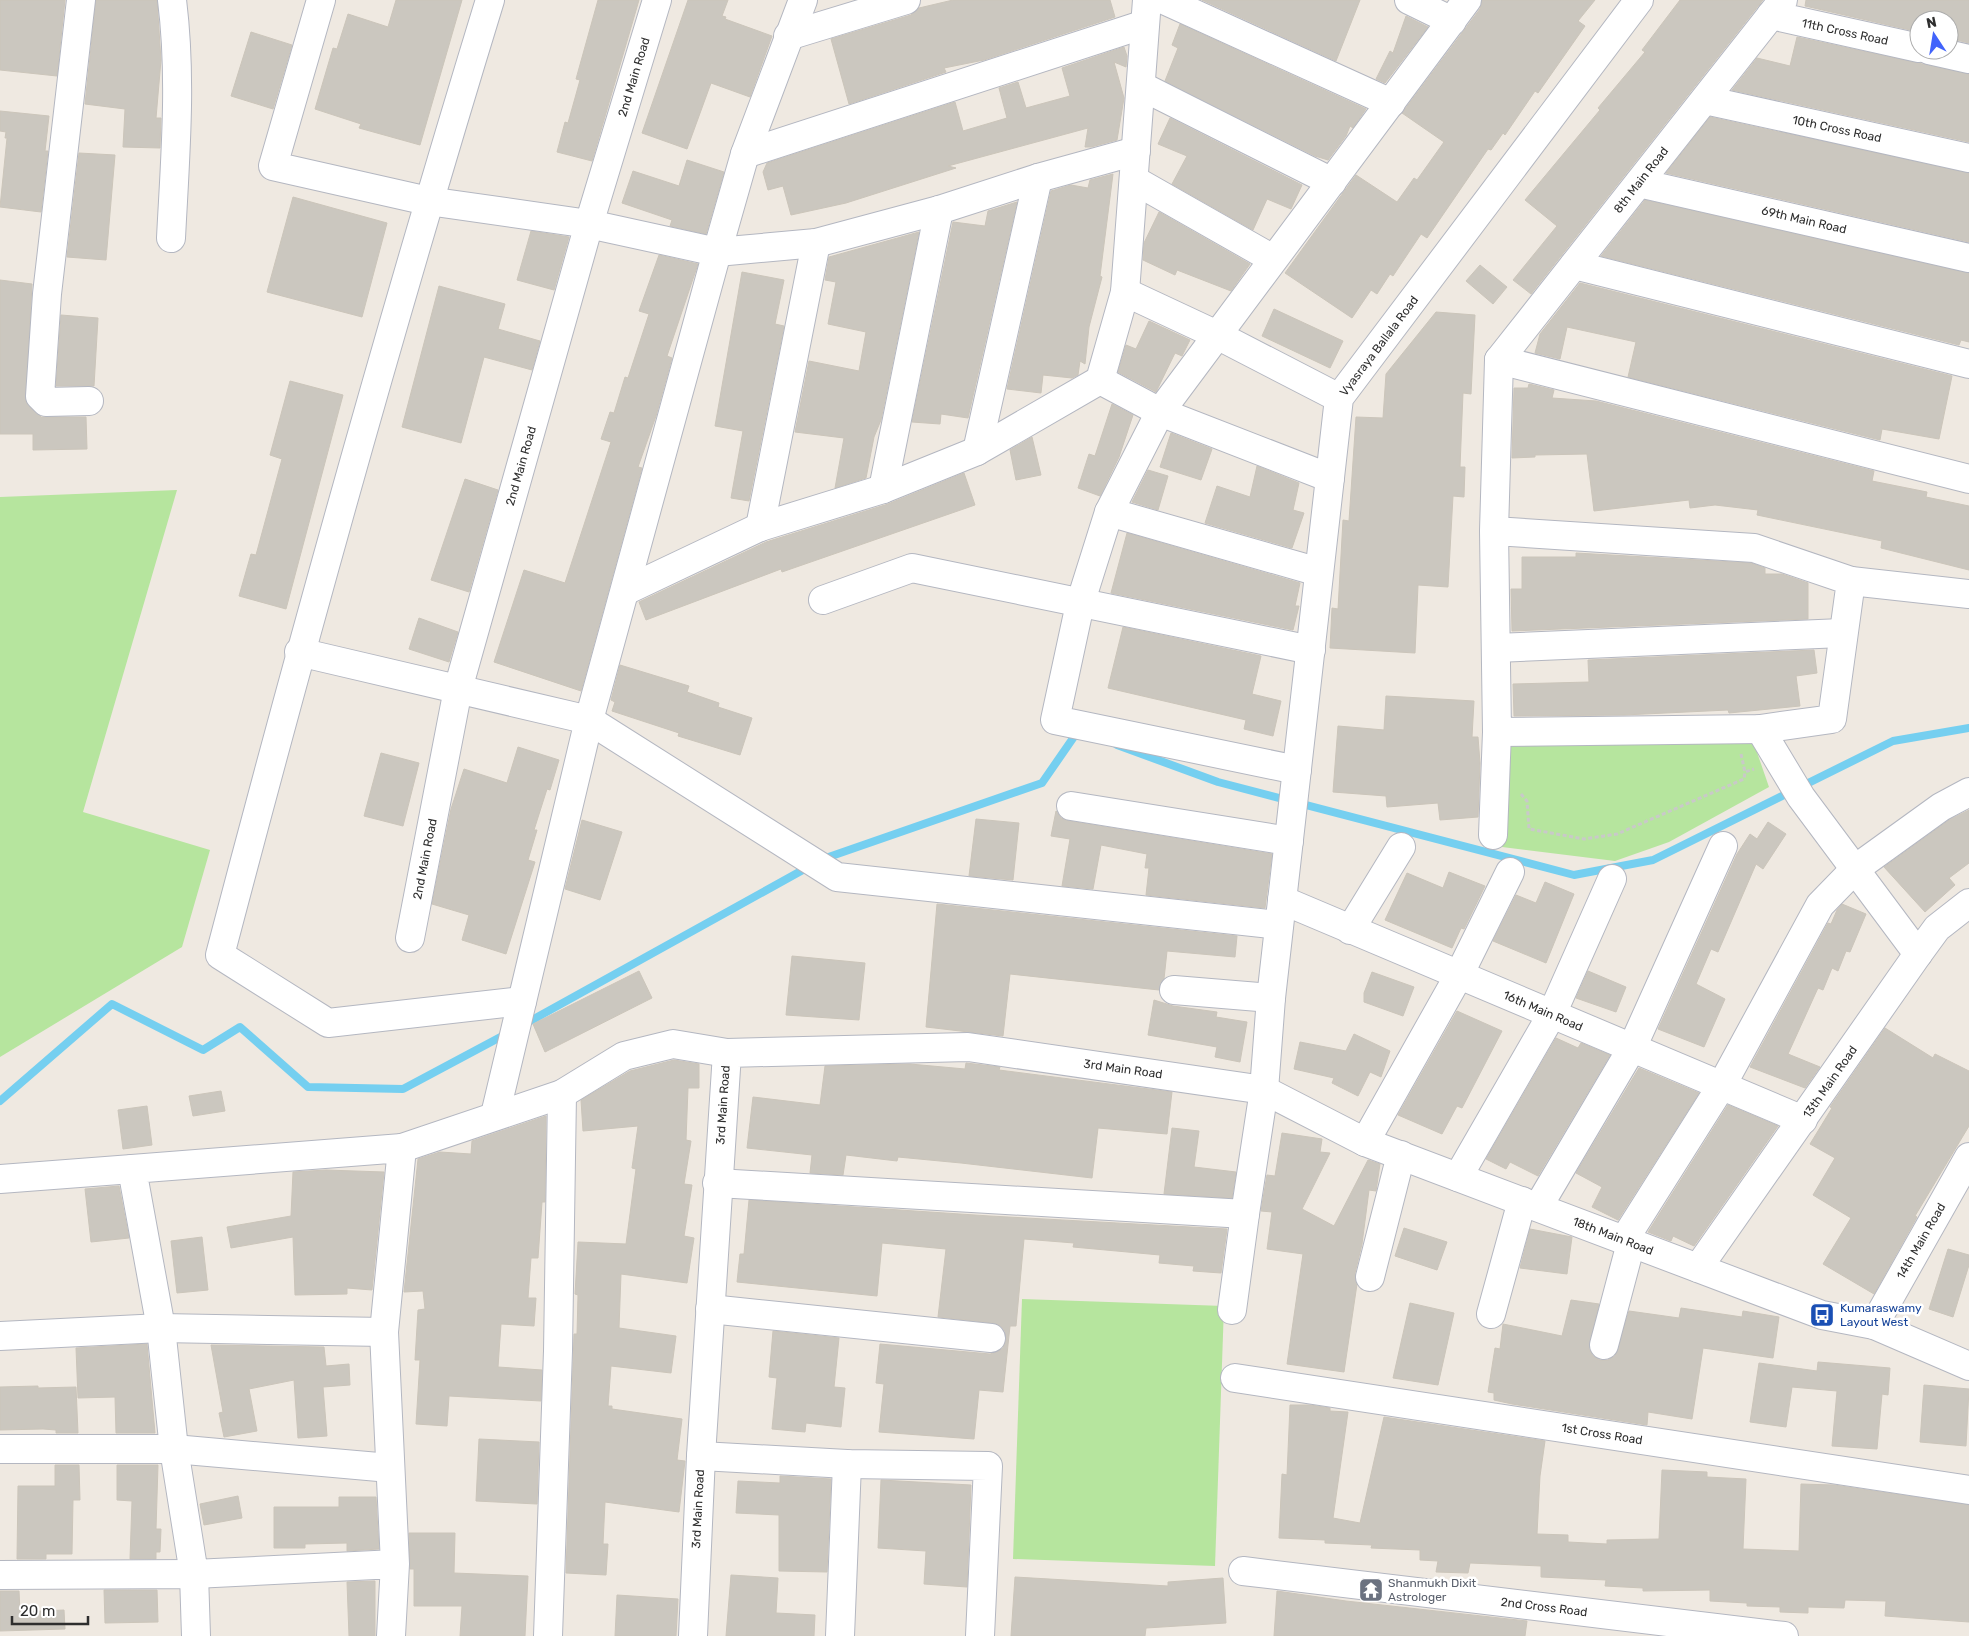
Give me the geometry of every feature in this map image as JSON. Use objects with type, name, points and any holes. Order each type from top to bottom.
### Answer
[{"type":"street","points":[[82,0],[47,294],[40,396],[46,402],[89,401]]},
{"type":"street","points":[[171,238],[178,80],[178,44],[172,0]]},
{"type":"street","points":[[321,0],[273,166],[428,201],[588,224],[717,252],[816,243],[939,210],[1038,178],[1136,151]]},
{"type":"street","points":[[490,0],[428,201],[300,652],[220,955],[328,1023],[520,1008]]},
{"type":"street","name":"2nd Main Road","points":[[410,938],[458,689],[588,224],[657,0]]},
{"type":"street","points":[[495,1115],[589,720],[717,252],[745,154],[803,0]]},
{"type":"street","points":[[788,36],[906,0]]},
{"type":"street","points":[[1164,0],[1391,103]]},
{"type":"street","points":[[1296,782],[1055,720],[1080,604],[1108,512],[1160,412],[1460,10],[1409,0]]},
{"type":"street","name":"Vyasraya Ballala Road","points":[[1232,1310],[1264,1090],[1271,998],[1339,398],[1640,0]]},
{"type":"street","name":"11th Cross Road","points":[[1777,8],[1909,45]]},
{"type":"street","name":"8th Main Road","points":[[1499,360],[1777,8]]},
{"type":"street","points":[[625,591],[760,527],[883,489],[978,451],[1100,380],[1125,292],[1146,12],[745,154]]},
{"type":"street","points":[[1141,86],[1332,182]]},
{"type":"street","name":"10th Cross Road","points":[[1704,100],[1969,158]]},
{"type":"street","points":[[978,451],[1038,178]]},
{"type":"street","points":[[1134,180],[1273,259]]},
{"type":"street","name":"69th Main Road","points":[[1639,183],[1969,258]]},
{"type":"street","points":[[883,489],[939,210]]},
{"type":"street","points":[[760,527],[816,243]]},
{"type":"street","points":[[1574,265],[1969,364]]},
{"type":"street","points":[[1125,292],[1217,335],[1339,398]]},
{"type":"street","points":[[1493,835],[1497,732],[1494,531],[1499,360],[1969,479]]},
{"type":"street","points":[[1100,380],[1160,412],[1330,478]]},
{"type":"street","points":[[1108,512],[1319,572]]},
{"type":"street","points":[[1494,531],[1754,548],[1851,581],[1969,594]]},
{"type":"street","points":[[823,600],[912,568],[1311,650]]},
{"type":"street","points":[[1497,732],[1760,729],[1832,719],[1842,633],[1851,581]]},
{"type":"street","points":[[1496,648],[1842,633]]},
{"type":"street","points":[[300,652],[589,720]]},
{"type":"street","name":"16th Main Road","points":[[589,720],[812,863],[837,877],[1281,913],[1350,930],[1803,1120]]},
{"type":"street","points":[[1760,729],[1789,778],[1918,954]]},
{"type":"street","points":[[1604,1346],[1628,1241],[1722,1085],[1820,906],[1855,869],[1941,807],[1969,792]]},
{"type":"street","points":[[1070,806],[1290,832]]},
{"type":"street","points":[[1491,1314],[1530,1204],[1632,1048],[1722,846]]},
{"type":"street","points":[[1350,930],[1401,847]]},
{"type":"street","points":[[1365,1142],[1459,975],[1510,872]]},
{"type":"street","points":[[1458,1177],[1552,1014],[1612,879]]},
{"type":"street","name":"13th Main Road","points":[[1698,1268],[1918,954],[1938,928],[1969,902]]},
{"type":"street","points":[[1174,990],[1271,998]]},
{"type":"street","points":[[0,1178],[402,1148],[495,1115],[562,1094],[624,1056],[674,1044],[727,1053]]},
{"type":"street","name":"3rd Main Road","points":[[694,1636],[700,1456],[727,1053],[968,1047],[1264,1090]]},
{"type":"street","name":"18th Main Road","points":[[1264,1090],[1365,1142],[1822,1315],[1874,1325],[1969,1366]]},
{"type":"street","points":[[548,1636],[558,1360],[562,1094]]},
{"type":"street","points":[[391,1636],[395,1564],[384,1332],[402,1148]]},
{"type":"street","points":[[1370,1276],[1401,1155]]},
{"type":"street","name":"14th Main Road","points":[[1874,1325],[1969,1157]]},
{"type":"street","points":[[132,1169],[161,1328],[174,1449],[194,1574],[196,1636]]},
{"type":"street","points":[[717,1183],[1245,1214]]},
{"type":"street","points":[[710,1309],[992,1338]]},
{"type":"street","points":[[0,1336],[161,1328],[384,1332]]},
{"type":"street","name":"1st Cross Road","points":[[1234,1378],[1969,1490]]},
{"type":"street","points":[[0,1449],[174,1449],[390,1468]]},
{"type":"street","points":[[700,1456],[847,1464],[988,1466],[980,1636]]},
{"type":"street","points":[[840,1636],[847,1464]]},
{"type":"street","points":[[0,1575],[194,1574],[395,1564]]},
{"type":"street","name":"2nd Cross Road","points":[[1243,1571],[1784,1636]]},
{"type":"path","points":[[1515,787],[1527,800],[1529,829],[1584,838],[1617,834],[1744,779],[1745,772],[1739,746]]},
{"type":"path","points":[[1745,772],[1789,778]]},
{"type":"green space","points":[[177,490],[83,812],[210,850],[182,947],[0,1057],[0,497]]},
{"type":"green space","points":[[1751,735],[1769,787],[1669,842],[1615,861],[1502,847],[1506,739]]},
{"type":"green space","points":[[1022,1299],[1224,1306],[1215,1566],[1013,1559]]},
{"type":"building","points":[[0,0],[65,0],[57,76],[0,70]]},
{"type":"building","points":[[96,0],[157,0],[161,60],[156,118],[161,118],[160,148],[123,147],[125,109],[85,104]]},
{"type":"building","points":[[396,0],[462,0],[420,145],[359,128],[361,124],[315,109],[333,48],[337,49],[348,14],[388,27]]},
{"type":"building","points":[[598,0],[639,0],[592,161],[557,152],[565,122],[568,123],[580,80],[576,79]]},
{"type":"building","points":[[688,0],[728,0],[722,16],[726,17],[725,19],[772,36],[750,97],[711,83],[687,149],[642,133]]},
{"type":"building","points":[[953,0],[1110,0],[1115,17],[984,60],[944,68],[946,72],[849,104],[831,39],[911,15],[919,8]]},
{"type":"building","points":[[1202,0],[1360,0],[1336,61]]},
{"type":"building","points":[[1482,0],[1595,0],[1578,21],[1585,26],[1538,93],[1535,91],[1505,135],[1503,133],[1491,150],[1488,149],[1427,238],[1421,234],[1393,276],[1390,274],[1377,294],[1371,290],[1352,318],[1285,273],[1356,175],[1397,202],[1414,178],[1417,180],[1444,142],[1402,113],[1480,9]]},
{"type":"building","points":[[1680,0],[1763,0],[1531,294],[1513,280],[1557,226],[1525,200],[1600,110],[1598,108],[1645,52],[1642,50]]},
{"type":"building","points":[[1806,0],[1969,0],[1969,43],[1959,40],[1959,10],[1909,10],[1909,30],[1805,6]]},
{"type":"building","points":[[1406,16],[1428,27],[1385,83],[1376,79],[1390,51],[1393,53]]},
{"type":"building","points":[[1180,24],[1366,109],[1353,128],[1350,126],[1346,136],[1328,160],[1315,156],[1165,81],[1178,48],[1172,45]]},
{"type":"building","points":[[251,32],[292,45],[273,109],[231,96]]},
{"type":"building","points":[[1797,37],[1969,74],[1969,142],[1732,90],[1757,58],[1790,66]]},
{"type":"building","points":[[1124,47],[1127,56],[1126,67],[1114,62],[1124,98],[1117,140],[1085,147],[1088,128],[948,166],[956,168],[846,203],[791,215],[783,186],[768,190],[763,172],[767,163],[955,102],[963,131],[1007,118],[999,88],[1018,82],[1026,108],[1070,96],[1062,68]]},
{"type":"building","points":[[0,111],[49,116],[45,151],[48,151],[41,212],[0,207],[7,138],[5,138],[6,132],[0,131]]},
{"type":"building","points":[[1710,117],[1969,173],[1969,242],[1666,173]]},
{"type":"building","points":[[1170,118],[1302,185],[1291,209],[1267,199],[1253,230],[1172,184],[1187,156],[1158,144]]},
{"type":"building","points":[[79,153],[115,155],[106,260],[67,257]]},
{"type":"building","points":[[687,160],[724,172],[706,234],[670,226],[672,220],[622,203],[633,171],[679,186]]},
{"type":"building","points":[[1113,174],[1100,276],[1102,277],[1089,327],[1085,364],[1080,361],[1078,375],[1072,378],[1043,375],[1041,393],[1007,389],[1051,191],[1071,185],[1088,188],[1090,180]]},
{"type":"building","points":[[293,197],[387,223],[362,317],[267,292]]},
{"type":"building","points":[[1645,200],[1969,273],[1969,342],[1961,340],[1959,345],[1601,256]]},
{"type":"building","points":[[1017,202],[968,418],[941,414],[940,424],[912,422],[953,222],[985,226],[988,211]]},
{"type":"building","points":[[1159,212],[1250,264],[1231,291],[1177,270],[1175,275],[1143,260],[1144,243]]},
{"type":"building","points":[[531,231],[569,237],[554,290],[517,280]]},
{"type":"building","points":[[919,232],[881,420],[874,437],[866,478],[835,488],[844,438],[795,432],[809,361],[859,371],[866,332],[828,324],[836,282],[825,280],[829,257]]},
{"type":"building","points":[[659,255],[698,264],[667,356],[672,358],[656,416],[638,467],[642,468],[581,691],[494,662],[524,570],[565,583],[611,442],[601,439],[610,412],[614,413],[625,377],[628,378],[649,314],[639,311]]},
{"type":"building","points":[[1480,265],[1507,287],[1493,304],[1466,281]]},
{"type":"building","points":[[742,272],[784,280],[775,324],[784,326],[749,501],[731,498],[743,431],[715,426]]},
{"type":"building","points":[[0,280],[32,284],[26,402],[41,417],[86,417],[87,449],[33,450],[33,434],[0,434]]},
{"type":"building","points":[[1580,283],[1952,376],[1939,439],[1882,429],[1880,440],[1628,377],[1636,342],[1567,327],[1560,359],[1535,353],[1540,334]]},
{"type":"building","points":[[439,286],[505,304],[498,329],[540,341],[532,370],[484,357],[461,443],[402,427]]},
{"type":"building","points":[[1274,309],[1343,341],[1330,368],[1262,336]]},
{"type":"building","points":[[1436,312],[1475,315],[1471,394],[1463,393],[1460,467],[1465,467],[1464,497],[1453,496],[1448,587],[1418,585],[1415,653],[1330,648],[1332,608],[1338,609],[1343,520],[1349,521],[1356,417],[1383,418],[1386,374]]},
{"type":"building","points":[[61,315],[98,318],[94,386],[56,386]]},
{"type":"building","points":[[1149,321],[1190,340],[1182,356],[1175,353],[1156,392],[1118,372],[1126,345],[1136,349]]},
{"type":"building","points":[[290,381],[343,395],[286,609],[239,596],[251,554],[256,555],[282,459],[270,455]]},
{"type":"building","points":[[1529,384],[1554,390],[1552,398],[1596,401],[1874,471],[1872,481],[1927,492],[1926,497],[1969,506],[1969,570],[1881,548],[1882,541],[1757,515],[1758,510],[1715,505],[1690,508],[1689,500],[1594,511],[1587,454],[1535,455],[1535,457],[1512,458],[1514,388],[1528,388]]},
{"type":"building","points":[[1112,404],[1133,415],[1119,457],[1100,496],[1078,488],[1089,454],[1095,456]]},
{"type":"building","points":[[1171,433],[1212,449],[1201,480],[1160,467]]},
{"type":"building","points":[[1032,437],[1041,475],[1016,480],[1010,450]]},
{"type":"building","points":[[1257,466],[1299,483],[1293,510],[1304,513],[1292,548],[1205,523],[1217,486],[1250,497]]},
{"type":"building","points":[[1148,470],[1168,476],[1158,510],[1132,502]]},
{"type":"building","points":[[964,473],[975,505],[782,572],[781,569],[646,620],[639,602],[766,542],[888,504]]},
{"type":"building","points":[[465,479],[498,490],[469,592],[431,580]]},
{"type":"building","points":[[1127,533],[1300,583],[1295,606],[1299,606],[1293,630],[1111,593]]},
{"type":"building","points":[[1576,553],[1751,563],[1765,568],[1765,574],[1782,574],[1808,583],[1808,619],[1512,631],[1511,589],[1522,589],[1522,557],[1576,557]]},
{"type":"building","points":[[419,618],[458,632],[449,662],[409,649]]},
{"type":"building","points":[[1123,627],[1261,656],[1252,694],[1281,701],[1273,736],[1244,729],[1246,720],[1108,688]]},
{"type":"building","points":[[1814,650],[1817,673],[1796,676],[1800,706],[1729,713],[1728,710],[1624,715],[1514,716],[1513,684],[1589,682],[1588,660]]},
{"type":"building","points":[[620,665],[689,686],[687,692],[719,703],[718,707],[752,718],[740,755],[678,736],[679,733],[612,711],[615,702],[611,700]]},
{"type":"building","points":[[1386,696],[1474,701],[1472,737],[1478,737],[1480,763],[1478,817],[1440,820],[1438,803],[1387,807],[1386,796],[1333,792],[1338,726],[1384,730]]},
{"type":"building","points":[[518,747],[559,760],[550,790],[547,789],[534,830],[537,830],[528,860],[535,862],[506,954],[462,940],[469,915],[432,904],[451,809],[464,769],[507,783]]},
{"type":"building","points":[[381,753],[419,763],[403,826],[364,816]]},
{"type":"building","points":[[1969,810],[1969,863],[1949,878],[1955,885],[1925,912],[1884,867],[1949,820]]},
{"type":"building","points":[[1056,811],[1061,818],[1069,821],[1272,854],[1265,908],[1146,895],[1149,868],[1145,868],[1147,854],[1101,845],[1093,889],[1062,886],[1070,839],[1051,836]]},
{"type":"building","points":[[976,819],[1019,823],[1013,880],[969,876]]},
{"type":"building","points":[[582,820],[622,832],[600,900],[565,889]]},
{"type":"building","points":[[1768,822],[1786,834],[1763,869],[1756,864],[1718,952],[1711,949],[1696,984],[1725,999],[1704,1047],[1658,1029],[1737,854],[1750,834],[1757,839]]},
{"type":"building","points":[[1449,872],[1485,886],[1464,929],[1461,928],[1452,948],[1385,920],[1407,873],[1443,888]]},
{"type":"building","points":[[1545,882],[1574,894],[1546,963],[1493,941],[1516,895],[1536,903]]},
{"type":"building","points":[[937,904],[1237,936],[1235,957],[1167,951],[1164,979],[1159,990],[1010,974],[1003,1036],[926,1027]]},
{"type":"building","points":[[1842,904],[1866,914],[1850,952],[1846,951],[1838,971],[1832,968],[1823,990],[1818,988],[1788,1054],[1820,1067],[1805,1088],[1750,1067],[1828,923],[1831,924]]},
{"type":"building","points":[[792,956],[865,963],[859,1020],[786,1015]]},
{"type":"building","points":[[639,971],[652,998],[545,1052],[533,1024]]},
{"type":"building","points":[[1588,971],[1626,987],[1616,1012],[1576,998]]},
{"type":"building","points":[[1372,972],[1414,987],[1403,1016],[1364,1002],[1364,993]]},
{"type":"building","points":[[1154,1000],[1173,1006],[1217,1012],[1216,1017],[1247,1022],[1240,1062],[1215,1057],[1217,1047],[1148,1035]]},
{"type":"building","points":[[1457,1011],[1502,1031],[1462,1108],[1457,1106],[1442,1134],[1398,1115]]},
{"type":"building","points":[[1885,1028],[1933,1058],[1935,1054],[1969,1071],[1969,1126],[1915,1216],[1917,1217],[1874,1294],[1823,1264],[1851,1218],[1813,1195],[1835,1158],[1810,1144],[1832,1108],[1830,1107]]},
{"type":"building","points":[[1354,1034],[1390,1051],[1381,1077],[1370,1072],[1358,1096],[1332,1083],[1334,1078],[1294,1069],[1300,1042],[1346,1051]]},
{"type":"building","points":[[1556,1038],[1578,1048],[1581,1043],[1610,1055],[1538,1176],[1510,1162],[1506,1169],[1486,1159]]},
{"type":"building","points":[[674,1060],[699,1064],[699,1088],[688,1088],[686,1140],[691,1141],[684,1184],[692,1185],[684,1236],[694,1238],[687,1283],[621,1274],[619,1328],[676,1336],[671,1373],[611,1366],[608,1406],[612,1406],[612,1409],[682,1419],[677,1460],[685,1461],[679,1512],[605,1502],[603,1544],[608,1544],[606,1575],[566,1573],[574,1334],[577,1334],[578,1295],[575,1294],[578,1242],[626,1244],[636,1169],[632,1168],[638,1126],[583,1131],[581,1100],[630,1071]]},
{"type":"building","points":[[966,1063],[1000,1067],[999,1070],[1172,1092],[1167,1134],[1098,1128],[1092,1178],[898,1157],[897,1161],[846,1155],[843,1175],[810,1173],[812,1155],[747,1148],[753,1097],[820,1105],[825,1066],[910,1064],[965,1069]]},
{"type":"building","points":[[1639,1068],[1699,1093],[1618,1220],[1592,1207],[1602,1187],[1576,1173]]},
{"type":"building","points":[[221,1091],[225,1111],[193,1116],[189,1096]]},
{"type":"building","points":[[1728,1105],[1778,1126],[1694,1246],[1673,1236],[1671,1241],[1648,1232]]},
{"type":"building","points":[[147,1106],[152,1145],[123,1149],[118,1110]]},
{"type":"building","points":[[546,1116],[545,1202],[542,1202],[538,1258],[531,1258],[528,1298],[536,1298],[534,1326],[501,1324],[498,1367],[542,1370],[541,1401],[449,1396],[447,1426],[416,1424],[420,1360],[415,1360],[418,1310],[425,1309],[423,1291],[404,1292],[418,1159],[440,1152],[471,1154],[472,1141]]},
{"type":"building","points":[[1172,1128],[1199,1131],[1194,1167],[1236,1172],[1232,1198],[1164,1194]]},
{"type":"building","points":[[1282,1133],[1322,1139],[1320,1152],[1330,1153],[1302,1209],[1334,1226],[1368,1160],[1380,1164],[1376,1191],[1369,1190],[1362,1244],[1355,1273],[1357,1284],[1344,1372],[1287,1364],[1303,1254],[1267,1249],[1272,1212],[1261,1211],[1267,1175],[1275,1176]]},
{"type":"building","points":[[326,1170],[384,1172],[372,1290],[347,1288],[347,1294],[295,1295],[293,1237],[231,1248],[227,1227],[291,1216],[293,1172]]},
{"type":"building","points":[[119,1186],[129,1238],[91,1242],[85,1189]]},
{"type":"building","points":[[749,1200],[1227,1229],[1221,1273],[1193,1271],[1194,1266],[1159,1263],[1160,1255],[1073,1247],[1074,1243],[1024,1239],[1016,1326],[1010,1326],[1003,1392],[979,1390],[974,1439],[879,1432],[884,1384],[876,1383],[880,1344],[990,1354],[1003,1348],[1006,1340],[1005,1331],[1001,1326],[993,1323],[938,1317],[946,1249],[882,1243],[877,1296],[737,1282],[740,1254],[744,1254]]},
{"type":"building","points":[[1404,1228],[1447,1242],[1437,1270],[1395,1256]]},
{"type":"building","points":[[1530,1229],[1572,1237],[1567,1274],[1520,1268]]},
{"type":"building","points":[[202,1237],[208,1290],[177,1293],[171,1241]]},
{"type":"building","points":[[1948,1249],[1969,1255],[1969,1265],[1953,1317],[1929,1309]]},
{"type":"building","points":[[1571,1300],[1599,1304],[1589,1349],[1593,1356],[1600,1360],[1608,1360],[1615,1356],[1629,1311],[1679,1318],[1681,1308],[1742,1317],[1743,1311],[1779,1317],[1773,1358],[1703,1348],[1692,1419],[1648,1412],[1647,1425],[1494,1400],[1494,1393],[1488,1392],[1495,1348],[1500,1349],[1503,1324],[1562,1336]]},
{"type":"building","points":[[1410,1303],[1454,1313],[1438,1385],[1393,1378]]},
{"type":"building","points":[[773,1331],[839,1338],[834,1387],[845,1388],[841,1427],[806,1423],[805,1432],[772,1429],[777,1378],[769,1377]]},
{"type":"building","points":[[147,1344],[155,1433],[116,1433],[115,1397],[78,1398],[76,1348]]},
{"type":"building","points":[[211,1345],[324,1347],[326,1366],[349,1364],[350,1385],[323,1387],[327,1436],[298,1438],[294,1380],[249,1389],[257,1431],[224,1437],[219,1413],[223,1412]]},
{"type":"building","points":[[1818,1362],[1890,1368],[1888,1395],[1882,1394],[1877,1449],[1832,1446],[1837,1391],[1792,1387],[1786,1427],[1750,1422],[1759,1363],[1817,1371]]},
{"type":"building","points":[[1924,1385],[1969,1389],[1966,1446],[1920,1442]]},
{"type":"building","points":[[38,1386],[38,1388],[76,1387],[78,1433],[56,1433],[56,1430],[43,1429],[0,1430],[0,1387]]},
{"type":"building","points":[[1290,1405],[1310,1405],[1330,1408],[1330,1411],[1348,1412],[1333,1518],[1360,1523],[1384,1417],[1545,1441],[1540,1476],[1537,1534],[1568,1535],[1568,1542],[1607,1544],[1607,1540],[1659,1539],[1662,1470],[1707,1472],[1707,1477],[1746,1479],[1743,1549],[1799,1551],[1801,1484],[1834,1485],[1969,1505],[1969,1622],[1885,1616],[1886,1601],[1845,1600],[1844,1608],[1808,1607],[1808,1613],[1780,1612],[1780,1607],[1747,1606],[1747,1603],[1710,1601],[1710,1590],[1643,1591],[1643,1588],[1605,1586],[1606,1580],[1541,1577],[1541,1566],[1470,1563],[1468,1573],[1436,1572],[1438,1561],[1420,1560],[1420,1550],[1371,1548],[1372,1545],[1325,1543],[1325,1540],[1279,1538],[1282,1474],[1287,1475]]},
{"type":"building","points":[[479,1439],[539,1442],[537,1504],[476,1501]]},
{"type":"building","points":[[55,1465],[79,1465],[80,1500],[73,1500],[72,1554],[46,1554],[46,1559],[17,1559],[18,1486],[55,1486]]},
{"type":"building","points":[[117,1465],[158,1465],[156,1529],[161,1529],[160,1552],[156,1552],[156,1559],[130,1559],[132,1501],[117,1500]]},
{"type":"building","points":[[780,1476],[831,1479],[827,1572],[779,1571],[779,1515],[736,1513],[738,1481],[780,1483]]},
{"type":"building","points":[[881,1480],[971,1485],[967,1587],[924,1584],[926,1551],[878,1548]]},
{"type":"building","points":[[238,1496],[242,1518],[204,1525],[200,1504]]},
{"type":"building","points":[[339,1497],[376,1497],[379,1549],[347,1551],[347,1543],[305,1544],[305,1548],[274,1548],[274,1507],[339,1507]]},
{"type":"building","points":[[409,1533],[455,1533],[454,1573],[528,1576],[525,1636],[460,1636],[462,1606],[414,1606],[414,1569],[410,1569]]},
{"type":"building","points":[[731,1575],[778,1578],[776,1613],[815,1615],[814,1636],[726,1636]]},
{"type":"building","points":[[1015,1577],[1168,1586],[1168,1582],[1223,1578],[1226,1623],[1146,1628],[1145,1636],[1011,1636]]},
{"type":"building","points":[[375,1581],[375,1636],[349,1636],[347,1582]]},
{"type":"building","points":[[104,1590],[157,1590],[158,1622],[105,1623]]},
{"type":"building","points":[[0,1591],[19,1591],[20,1612],[64,1610],[65,1629],[0,1631]]},
{"type":"building","points":[[1277,1591],[1346,1601],[1527,1621],[1525,1636],[1274,1636]]},
{"type":"building","points":[[617,1595],[678,1599],[676,1636],[615,1636]]},
{"type":"waterway","points":[[1117,745],[1218,782],[1574,875],[1653,860],[1893,741],[1969,728]]},
{"type":"waterway","points":[[820,860],[1042,783],[1078,731]]},
{"type":"waterway","points":[[523,1025],[810,866]]},
{"type":"waterway","points":[[0,1101],[112,1004],[203,1050],[240,1027],[308,1087],[403,1089],[508,1033]]},
{"type":"place","name":"Kumaraswamy Layout West","points":[[1822,1315]]},
{"type":"place","name":"Shanmukh Dixit Astrologer","points":[[1371,1590]]}]
